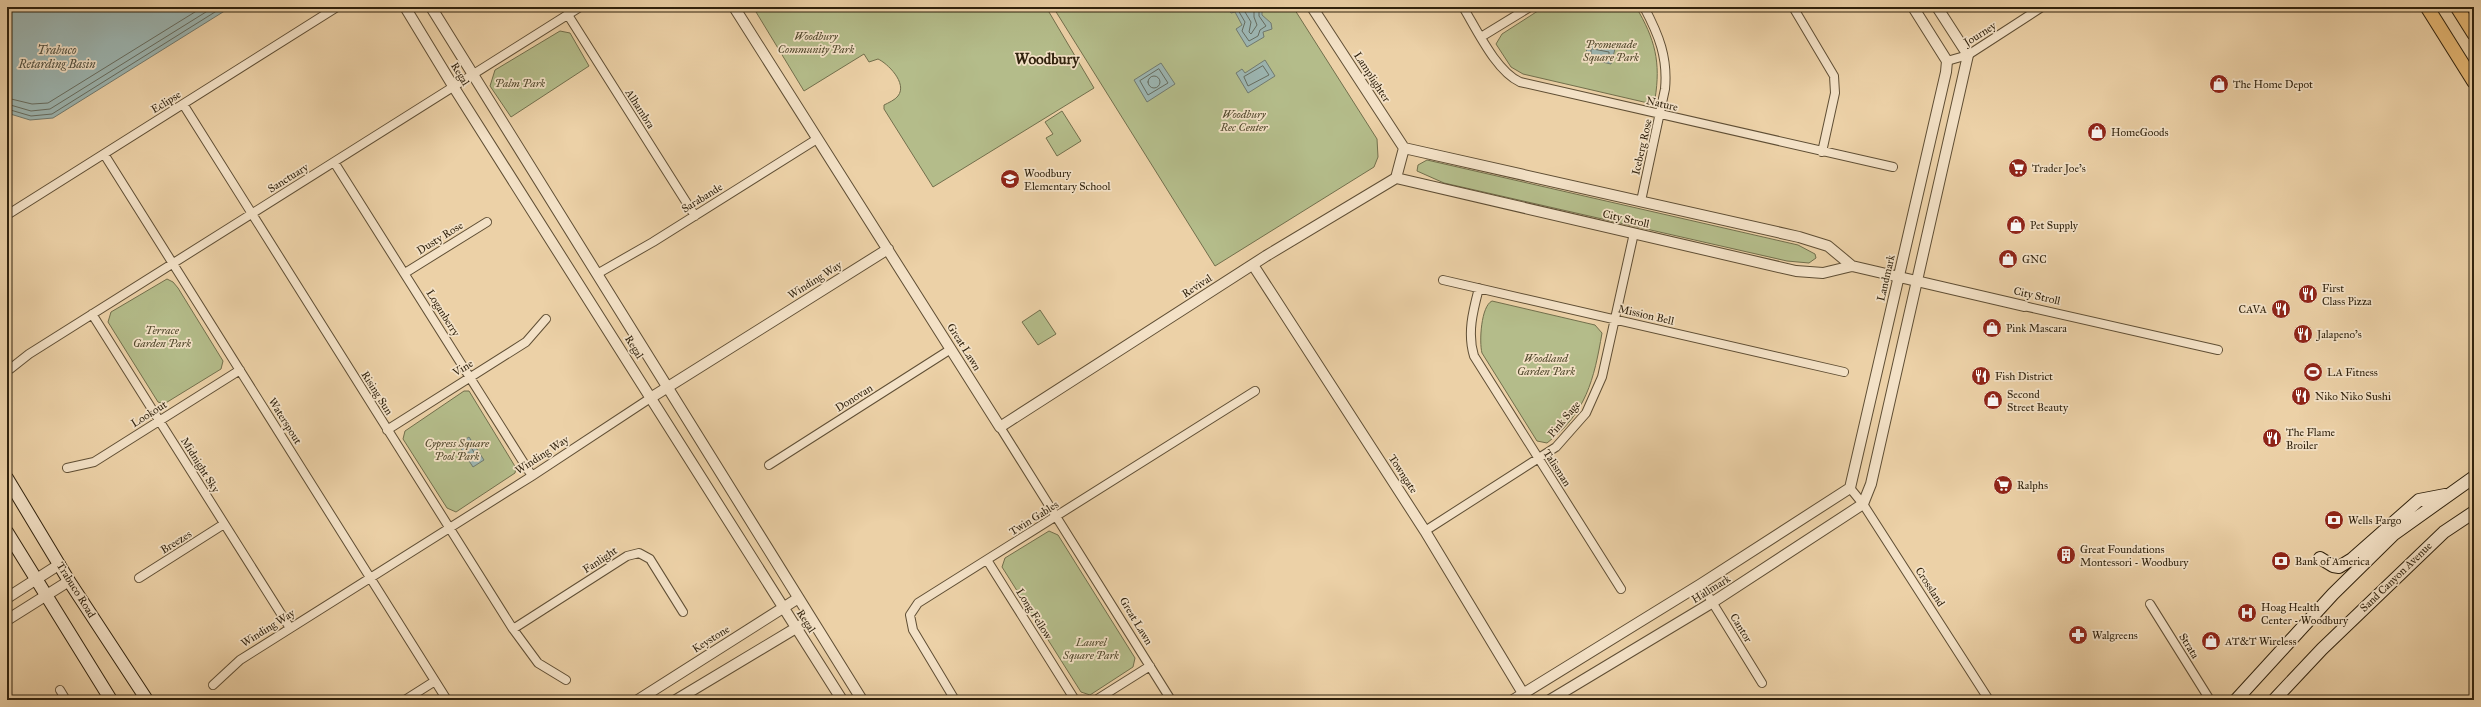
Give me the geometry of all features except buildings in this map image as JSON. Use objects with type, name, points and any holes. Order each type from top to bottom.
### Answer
[{"type":"main road","points":[[2427,7],[2474,82]]},
{"type":"main road","points":[[2457,7],[2474,34]]},
{"type":"main road","points":[[2236,700],[2333,594],[2389,540],[2474,477]]},
{"type":"main road","name":"Trabuco Road","points":[[7,478],[70,581],[147,700]]},
{"type":"main road","points":[[2320,558],[2333,566],[2339,567],[2352,559],[2419,500],[2448,495]]},
{"type":"main road","name":"Sand Canyon Avenue","points":[[2274,700],[2322,649],[2444,532],[2474,512]]},
{"type":"main road","points":[[7,532],[112,700]]},
{"type":"street","name":"Eclipse","points":[[7,216],[337,7]]},
{"type":"street","name":"Regal","points":[[405,7],[453,86],[652,397],[842,700]]},
{"type":"street","name":"Regal","points":[[431,7],[862,700]]},
{"type":"street","name":"Sanctuary","points":[[10,369],[29,354],[580,7]]},
{"type":"street","name":"Great Lawn","points":[[734,7],[1171,700]]},
{"type":"street","name":"Lamplighter","points":[[1312,7],[1404,148]]},
{"type":"street","name":"Nature","points":[[1462,7],[1501,67],[1511,78],[1520,82],[1892,167]]},
{"type":"street","points":[[1481,37],[1530,7]]},
{"type":"street","name":"Iceberg Rose","points":[[1641,201],[1660,115],[1666,77],[1665,54],[1658,33],[1644,7]]},
{"type":"street","points":[[1793,7],[1834,76],[1836,93],[1822,152]]},
{"type":"street","points":[[1913,7],[1947,61]]},
{"type":"street","points":[[1863,504],[1870,484],[1918,282],[1968,56],[1937,7]]},
{"type":"street","name":"Journey","points":[[1947,61],[1968,56],[2042,7]]},
{"type":"street","name":"Alhambra","points":[[568,15],[694,216]]},
{"type":"street","name":"Landmark","points":[[1850,488],[1947,61]]},
{"type":"street","name":"Rising Sun","points":[[183,104],[513,629],[538,663],[566,680]]},
{"type":"street","name":"Sarabande","points":[[597,274],[694,216],[817,139]]},
{"type":"street","points":[[1396,178],[1404,148]]},
{"type":"street","name":"City Stroll","points":[[1404,148],[1641,201],[1828,246],[1852,266],[2218,350]]},
{"type":"street","name":"Waterspout","points":[[104,154],[447,700]]},
{"type":"street","name":"Loganberry","points":[[334,162],[532,476]]},
{"type":"street","name":"City Stroll","points":[[1396,178],[1796,271],[1823,273],[1852,266]]},
{"type":"street","name":"Revival","points":[[1000,427],[1253,265],[1396,178]]},
{"type":"street","name":"Dusty Rose","points":[[405,273],[487,222]]},
{"type":"street","name":"Pink Sage","points":[[1425,530],[1538,459],[1567,436],[1593,400],[1602,377],[1634,233]]},
{"type":"street","name":"Winding Way","points":[[213,685],[240,660],[532,476],[666,387],[888,249]]},
{"type":"street","name":"Towngate","points":[[1253,265],[1425,530],[1525,696]]},
{"type":"street","name":"Mission Bell","points":[[1443,280],[1844,372]]},
{"type":"street","name":"Talisman","points":[[1479,288],[1470,331],[1470,343],[1474,356],[1621,589]]},
{"type":"street","name":"Midnight Sky","points":[[92,314],[290,628]]},
{"type":"street","name":"Vine","points":[[387,430],[470,376],[526,342],[546,319]]},
{"type":"street","name":"Donovan","points":[[769,465],[951,349]]},
{"type":"street","name":"Lookout","points":[[67,468],[94,462],[240,370]]},
{"type":"street","name":"Twin Gables","points":[[956,700],[913,630],[910,615],[918,603],[1057,517],[1255,391]]},
{"type":"street","name":"Hallmark","points":[[1513,700],[1525,696],[1850,488]]},
{"type":"street","name":"Crossland","points":[[1850,488],[1863,504],[1989,700]]},
{"type":"street","name":"Hallmark","points":[[1550,700],[1713,602],[1863,504]]},
{"type":"street","name":"Breezes","points":[[139,578],[224,524]]},
{"type":"street","name":"Fanlight","points":[[513,629],[627,556],[635,554],[650,559],[683,612]]},
{"type":"street","name":"Long Fellow","points":[[987,560],[1075,700]]},
{"type":"street","points":[[7,598],[60,564]]},
{"type":"street","points":[[7,620],[70,581]]},
{"type":"street","name":"Cantor","points":[[1701,584],[1762,683]]},
{"type":"street","name":"Keystone","points":[[638,700],[798,599]]},
{"type":"street","name":"Strata","points":[[2150,604],[2210,700]]},
{"type":"street","points":[[676,700],[811,620]]},
{"type":"street","points":[[1096,700],[1150,666]]},
{"type":"street","points":[[405,700],[435,681]]},
{"type":"street","points":[[60,690],[66,700]]},
{"type":"green space","name":"Woodbury Community Park","points":[[753,7],[1046,7],[1094,88],[933,187],[884,109],[884,105],[897,97],[900,91],[898,80],[891,69],[878,59],[869,62],[864,54],[804,91]]},
{"type":"green space","name":"Woodbury Rec Center","points":[[1053,7],[1293,7],[1377,139],[1378,157],[1374,167],[1215,266]]},
{"type":"green space","name":"Promenade Square Park","points":[[1544,7],[1636,7],[1648,30],[1655,51],[1657,62],[1657,86],[1655,99],[1648,103],[1523,74],[1511,67],[1496,44],[1502,34]]},
{"type":"green space","name":"Palm Park","points":[[560,31],[570,33],[589,66],[511,117],[490,86],[495,70]]},
{"type":"green space","points":[[1062,111],[1081,141],[1057,156],[1046,138],[1053,134],[1045,122]]},
{"type":"green space","points":[[1427,160],[1798,245],[1815,254],[1816,258],[1809,263],[1787,261],[1444,183],[1417,171],[1418,165]]},
{"type":"green space","name":"Terrace Garden Park","points":[[167,279],[173,282],[178,288],[223,361],[221,369],[164,404],[158,402],[108,322],[111,312]]},
{"type":"green space","name":"Woodland Garden Park","points":[[1492,301],[1595,325],[1602,333],[1596,366],[1586,394],[1571,420],[1547,443],[1537,441],[1482,353],[1481,333],[1483,317],[1488,304]]},
{"type":"green space","points":[[1040,310],[1056,334],[1038,345],[1022,322]]},
{"type":"green space","name":"Cypress Square Pool Park","points":[[464,391],[469,391],[516,468],[515,473],[456,512],[447,508],[403,439],[405,431]]},
{"type":"green space","name":"Laurel Square Park","points":[[1049,531],[1058,535],[1135,658],[1133,667],[1090,695],[1081,692],[1002,567],[1005,558]]},
{"type":"water","name":"Trabuco Retarding Basin","points":[[7,7],[231,7],[53,118],[30,120],[7,113]]},
{"type":"water","points":[[1227,7],[1262,7],[1262,15],[1271,23],[1272,29],[1263,32],[1264,37],[1247,47],[1236,29],[1242,25],[1235,12],[1231,13]]},
{"type":"water","points":[[1588,43],[1615,49],[1611,64],[1585,58]]},
{"type":"water","points":[[1265,60],[1275,76],[1248,93],[1236,73],[1242,69],[1245,73]]},
{"type":"water","points":[[1161,63],[1175,84],[1147,102],[1134,80]]},
{"type":"water","points":[[469,437],[484,460],[473,467],[458,444]]},
{"type":"place","name":"The Home Depot","points":[[2219,84]]},
{"type":"place","name":"HomeGoods","points":[[2097,132]]},
{"type":"place","name":"Trader Joe's","points":[[2018,168]]},
{"type":"place","name":"Woodbury Elementary School","points":[[1010,179]]},
{"type":"place","name":"Pet Supply","points":[[2016,225]]},
{"type":"place","name":"GNC","points":[[2008,259]]},
{"type":"place","name":"First Class Pizza","points":[[2308,294]]},
{"type":"place","name":"CAVA","points":[[2281,309]]},
{"type":"place","name":"Pink Mascara","points":[[1992,328]]},
{"type":"place","name":"Jalapeno's","points":[[2303,334]]},
{"type":"place","name":"LA Fitness","points":[[2313,372]]},
{"type":"place","name":"Fish District","points":[[1981,376]]},
{"type":"place","name":"Niko Niko Sushi","points":[[2301,396]]},
{"type":"place","name":"Second Street Beauty","points":[[1993,400]]},
{"type":"place","name":"The Flame Broiler","points":[[2272,438]]},
{"type":"place","name":"Ralphs","points":[[2003,485]]},
{"type":"place","name":"Wells Fargo","points":[[2334,520]]},
{"type":"place","name":"Great Foundations Montessori - Woodbury","points":[[2066,555]]},
{"type":"place","name":"Bank of America","points":[[2281,561]]},
{"type":"place","name":"Hoag Health Center - Woodbury","points":[[2247,613]]},
{"type":"place","name":"Walgreens","points":[[2078,635]]},
{"type":"place","name":"AT&T Wireless","points":[[2211,641]]},
{"type":"district","name":"Woodbury","points":[[1047,59]]}]
